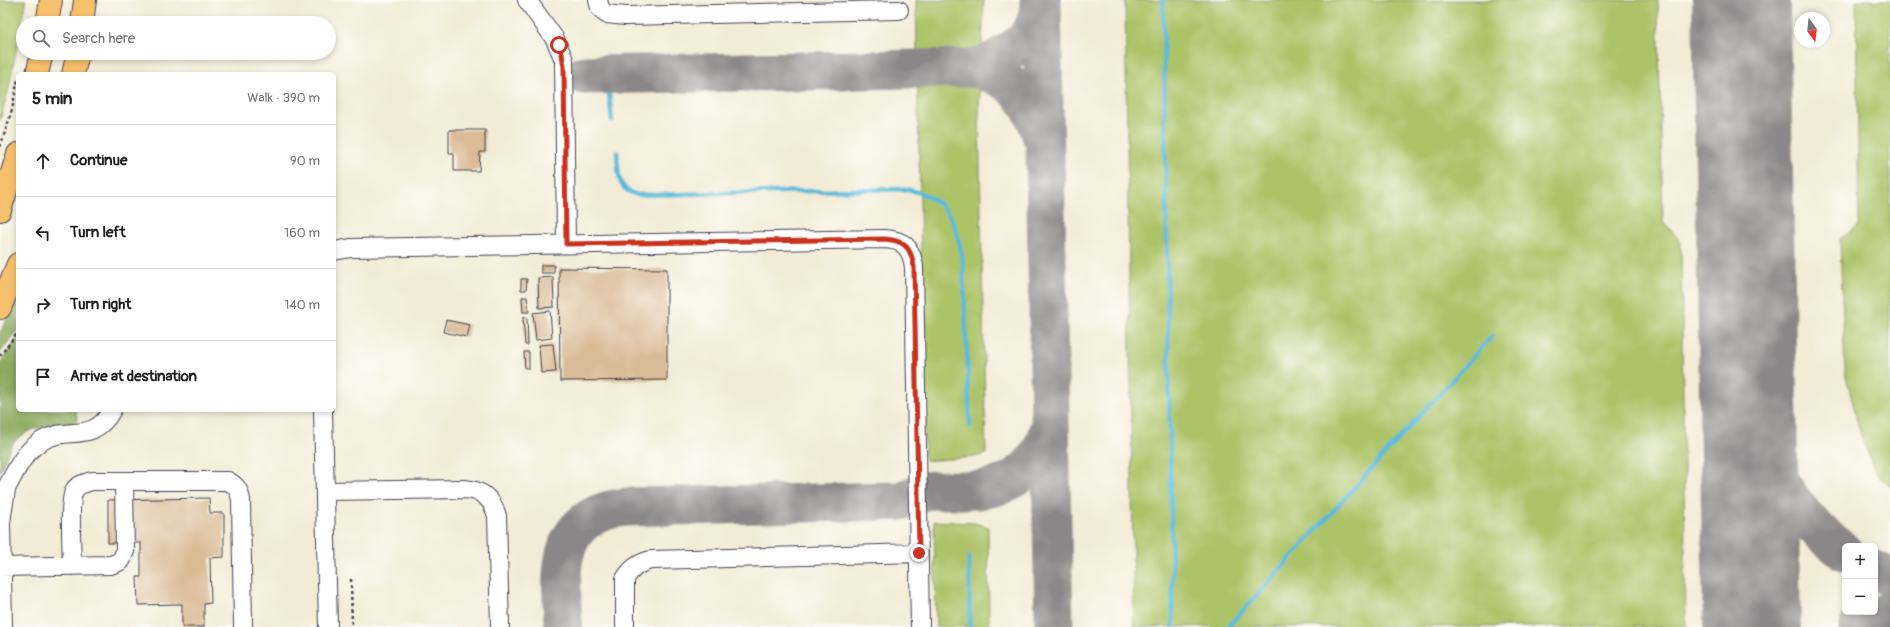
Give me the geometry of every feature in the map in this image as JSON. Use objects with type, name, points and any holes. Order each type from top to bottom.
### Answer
[{"type":"main road","points":[[48,16],[51,0]]},
{"type":"main road","points":[[83,16],[86,0]]},
{"type":"main road","points":[[37,72],[40,60]]},
{"type":"main road","points":[[75,72],[77,60]]},
{"type":"main road","points":[[0,210],[16,160]]},
{"type":"main road","points":[[0,308],[16,271]]},
{"type":"lane","points":[[527,0],[555,39],[564,60],[566,244]]},
{"type":"lane","points":[[598,0],[600,8],[606,14],[626,16],[899,10]]},
{"type":"lane","points":[[336,251],[351,248],[884,239],[894,239],[902,243],[908,248],[914,267],[920,627]]},
{"type":"lane","points":[[3,627],[1,567],[3,494],[25,455],[42,441],[64,434],[92,431],[108,417],[111,412]]},
{"type":"lane","points":[[323,412],[328,627]]},
{"type":"lane","points":[[1,567],[111,565],[121,561],[124,556],[124,481]]},
{"type":"lane","points":[[72,566],[71,502],[76,488],[82,484],[92,482],[124,481],[228,481],[235,485],[241,500],[243,627]]},
{"type":"lane","points":[[326,491],[464,489],[483,493],[492,502],[497,516],[500,627]]},
{"type":"lane","points":[[624,627],[625,579],[628,574],[638,565],[651,560],[919,553]]},
{"type":"path","points":[[0,147],[11,114],[16,89]]},
{"type":"path","points":[[0,356],[16,335]]},
{"type":"path","points":[[351,579],[352,627]]},
{"type":"green space","points":[[0,0],[26,0],[23,16],[16,16],[16,51],[8,92],[0,121]]},
{"type":"green space","points":[[916,0],[984,0],[979,115],[986,454],[975,457],[925,461]]},
{"type":"green space","points":[[1125,0],[1658,0],[1663,221],[1681,242],[1686,627],[1134,627]]},
{"type":"green space","points":[[1856,0],[1890,0],[1890,487],[1875,472],[1860,432],[1845,372],[1840,239],[1859,226]]},
{"type":"green space","points":[[16,297],[16,332],[0,353],[0,333]]},
{"type":"green space","points":[[16,341],[16,412],[76,412],[78,424],[42,427],[26,433],[18,438],[12,445],[0,471],[0,363]]},
{"type":"green space","points":[[934,521],[974,523],[988,527],[989,627],[936,627]]},
{"type":"building","points":[[449,130],[485,130],[485,152],[480,152],[479,171],[454,171],[454,153],[449,153]]},
{"type":"building","points":[[541,265],[554,265],[554,273],[541,273]]},
{"type":"building","points":[[559,268],[667,269],[667,380],[560,381]]},
{"type":"building","points":[[553,277],[554,307],[539,308],[538,278]]},
{"type":"building","points":[[521,279],[527,279],[526,290],[521,290]]},
{"type":"building","points":[[522,297],[527,297],[529,312],[523,312]]},
{"type":"building","points":[[550,311],[552,338],[536,340],[533,313]]},
{"type":"building","points":[[527,317],[528,345],[525,345],[523,318]]},
{"type":"building","points":[[446,320],[470,325],[467,337],[443,332]]},
{"type":"building","points":[[553,344],[556,372],[541,373],[539,345]]},
{"type":"building","points":[[524,352],[529,352],[529,368],[525,368]]},
{"type":"building","points":[[209,498],[210,513],[224,513],[224,557],[210,558],[211,603],[204,604],[204,627],[182,627],[182,604],[138,605],[137,577],[141,577],[141,543],[108,543],[108,500]]},
{"type":"waterway","points":[[1163,0],[1173,627]]},
{"type":"waterway","points":[[609,94],[612,120]]},
{"type":"waterway","points":[[617,152],[618,173],[622,184],[625,189],[638,195],[905,189],[932,198],[941,205],[954,224],[961,249],[963,263],[970,426]]},
{"type":"waterway","points":[[1228,627],[1492,336]]},
{"type":"waterway","points":[[969,557],[970,627]]},
{"type":"taxiway","points":[[584,75],[974,68],[982,66],[1007,53],[1028,35],[1033,28],[1038,14],[1039,0]]},
{"type":"taxiway","points":[[1042,0],[1054,627]]},
{"type":"taxiway","points":[[974,68],[999,77],[1018,91],[1031,110],[1041,135]]},
{"type":"taxiway","points":[[1747,371],[1757,426],[1770,463],[1779,480],[1802,513],[1815,527],[1842,550]]},
{"type":"taxiway","points":[[563,627],[562,575],[568,544],[576,530],[589,519],[606,511],[627,507],[900,501],[925,491],[978,490],[991,488],[1015,478],[1025,470],[1040,451],[1046,439],[1049,426]]},
{"type":"taxiway","points":[[1878,571],[1890,577]]},
{"type":"taxiway","points":[[1858,627],[1890,610]]},
{"type":"runway","points":[[1741,0],[1752,627]]},
{"type":"route","points":[[559,45],[564,60],[566,244],[894,239],[908,248],[914,267],[919,553]]}]
